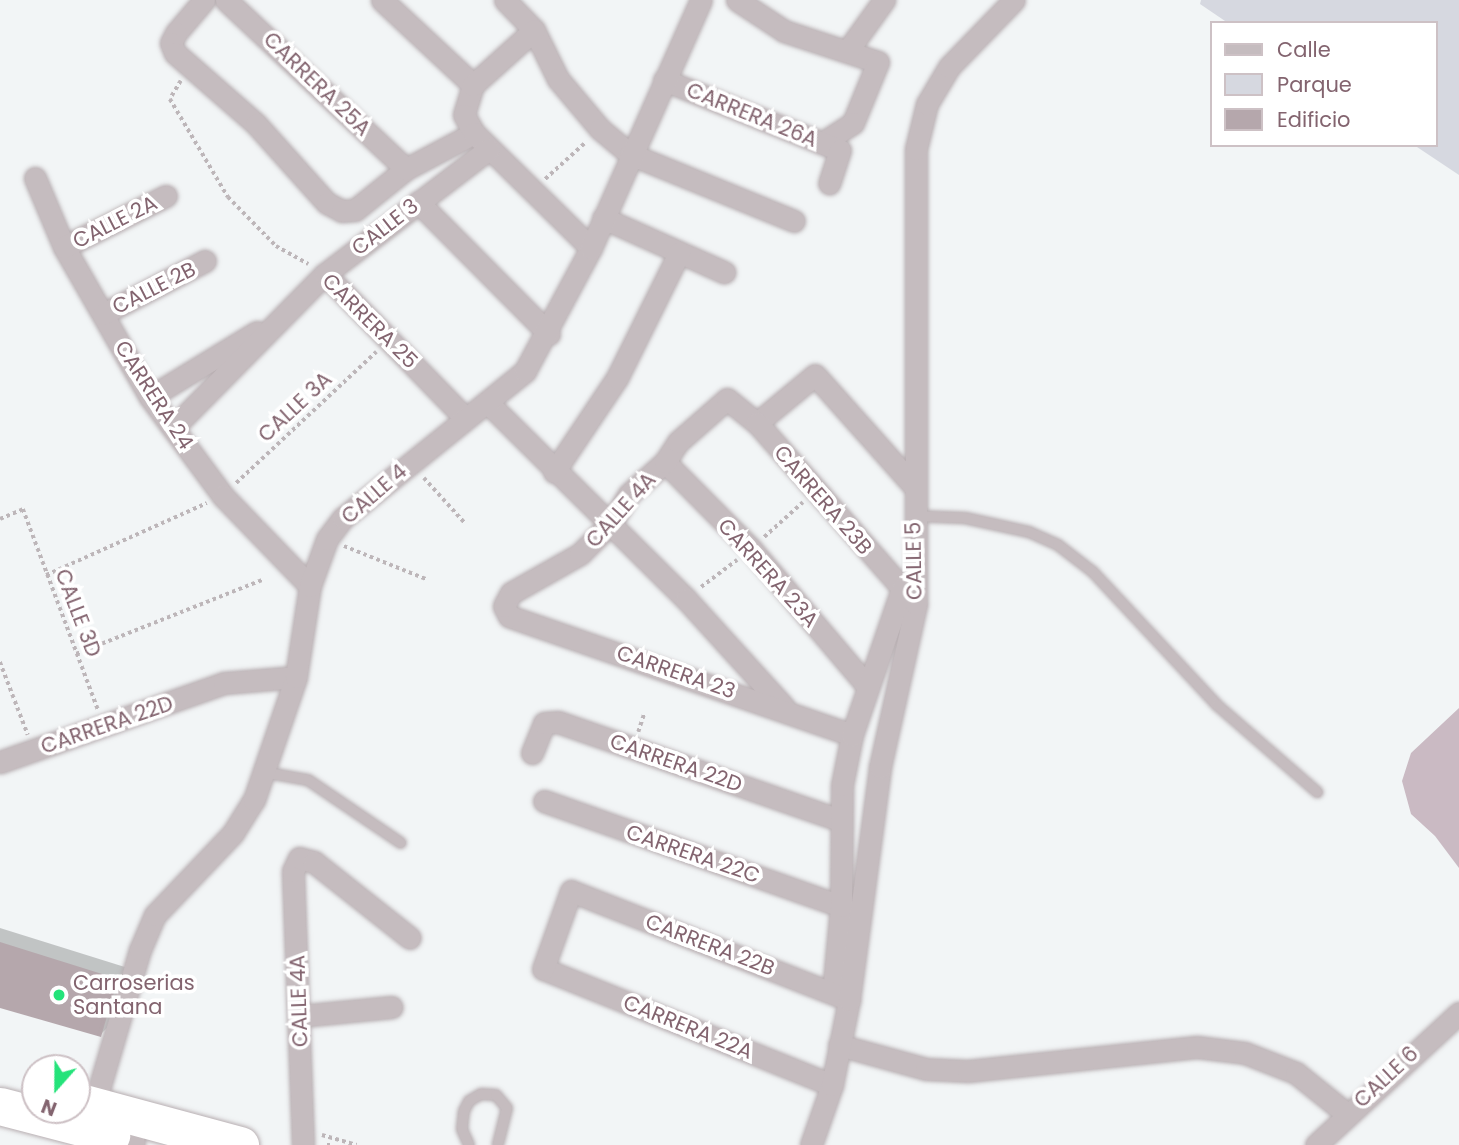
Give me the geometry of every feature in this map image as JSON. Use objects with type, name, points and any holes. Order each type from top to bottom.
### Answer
[{"type":"highway","points":[[0,1080],[21,1086]]},
{"type":"highway","points":[[91,1105],[240,1145]]},
{"type":"highway","points":[[0,1106],[138,1144]]},
{"type":"street","points":[[204,0],[171,43],[175,53],[256,124],[327,204],[342,211],[355,211],[406,169],[474,133]]},
{"type":"street","name":"CARRERA 25A","points":[[226,0],[406,169]]},
{"type":"street","points":[[382,0],[473,85]]},
{"type":"street","points":[[505,0],[534,30],[558,79],[600,129],[630,154],[794,221]]},
{"type":"street","name":"CALLE 4","points":[[91,1090],[155,915],[239,825],[263,772],[296,677],[310,586],[327,539],[343,518],[525,371],[549,334],[591,248],[630,154],[701,0]]},
{"type":"street","points":[[737,0],[784,31],[878,62],[853,123],[831,146],[829,183]]},
{"type":"street","points":[[848,50],[884,0]]},
{"type":"street","name":"CALLE 5","points":[[811,1145],[832,1085],[839,1045],[841,996],[909,597],[914,516],[916,149],[927,104],[949,67],[1012,1]]},
{"type":"street","points":[[534,30],[473,85],[464,114],[474,133],[488,150],[591,248]]},
{"type":"street","name":"CARRERA 26A","points":[[664,80],[831,146]]},
{"type":"street","name":"CALLE 3","points":[[173,428],[325,274],[488,150]]},
{"type":"street","name":"CARRERA 24","points":[[35,178],[64,247],[150,397],[223,496],[310,586]]},
{"type":"street","name":"CALLE 2A","points":[[64,247],[166,196]]},
{"type":"street","points":[[418,202],[549,334]]},
{"type":"street","points":[[603,218],[724,272]]},
{"type":"street","points":[[554,472],[617,378],[679,253]]},
{"type":"street","name":"CALLE 2B","points":[[103,314],[205,261]]},
{"type":"street","name":"CARRERA 25","points":[[325,274],[466,418]]},
{"type":"street","name":"CALLE 3","points":[[150,397],[288,313]]},
{"type":"street","points":[[757,422],[815,375],[913,485]]},
{"type":"street","name":"CARRERA 23B","points":[[727,399],[757,422],[909,597]]},
{"type":"street","name":"CALLE 4A","points":[[504,606],[511,593],[580,554],[611,523],[629,494],[665,462],[678,442],[727,399]]},
{"type":"street","points":[[487,402],[554,472],[611,523],[786,709]]},
{"type":"street","name":"CARRERA 23A","points":[[665,462],[751,549],[868,687]]},
{"type":"street","points":[[841,996],[839,820],[852,735],[868,687],[909,597]]},
{"type":"street","name":"CARRERA 23","points":[[504,606],[509,616],[786,709],[852,735]]},
{"type":"street","name":"CARRERA 22D","points":[[0,762],[106,728],[224,683],[296,677]]},
{"type":"street","name":"CARRERA 22D","points":[[532,753],[544,723],[558,722],[839,820]]},
{"type":"street","name":"CARRERA 22C","points":[[544,802],[842,906]]},
{"type":"street","name":"CALLE 4A","points":[[303,1145],[293,871],[299,858],[314,862],[410,938]]},
{"type":"street","name":"CARRERA 22B","points":[[571,891],[841,996]]},
{"type":"street","name":"CARRERA 22A","points":[[571,891],[543,968],[832,1085]]},
{"type":"street","points":[[300,1016],[392,1007]]},
{"type":"street","name":"CALLE 6","points":[[1316,1145],[1459,1013]]},
{"type":"street","points":[[839,1045],[926,1069],[968,1071],[1197,1047],[1245,1053],[1296,1073],[1347,1114]]},
{"type":"lane","points":[[914,516],[965,518],[1029,532],[1058,545],[1093,572],[1217,705],[1317,792]]},
{"type":"lane","points":[[263,772],[308,780],[401,843]]},
{"type":"lane","points":[[469,1145],[462,1129],[464,1111],[469,1101],[481,1094],[496,1095],[507,1108],[498,1145]]},
{"type":"path","name":"CARRERA 25","points":[[170,99],[228,197],[276,246],[325,274]]},
{"type":"path","points":[[531,192],[600,129]]},
{"type":"path","name":"CALLE 3A","points":[[46,575],[223,496],[389,340]]},
{"type":"path","points":[[410,463],[465,523]]},
{"type":"path","name":"CALLE 3D","points":[[0,519],[23,509],[106,728]]},
{"type":"path","points":[[327,539],[426,579]]},
{"type":"path","points":[[76,654],[262,580]]},
{"type":"path","points":[[0,662],[34,751]]},
{"type":"path","points":[[323,1135],[357,1145]]},
{"type":"green space","points":[[1201,0],[1459,0],[1459,175],[1417,147],[1438,147],[1438,21],[1225,21],[1200,4]]},
{"type":"shaded area","points":[[1459,708],[1459,868],[1435,836],[1411,814],[1402,781],[1411,753]]},
{"type":"building","name":"Carroserias Santana","points":[[0,942],[118,979],[101,1037],[0,1008]]},
{"type":"place","name":"Carroserias Santana","points":[[59,995]]}]
